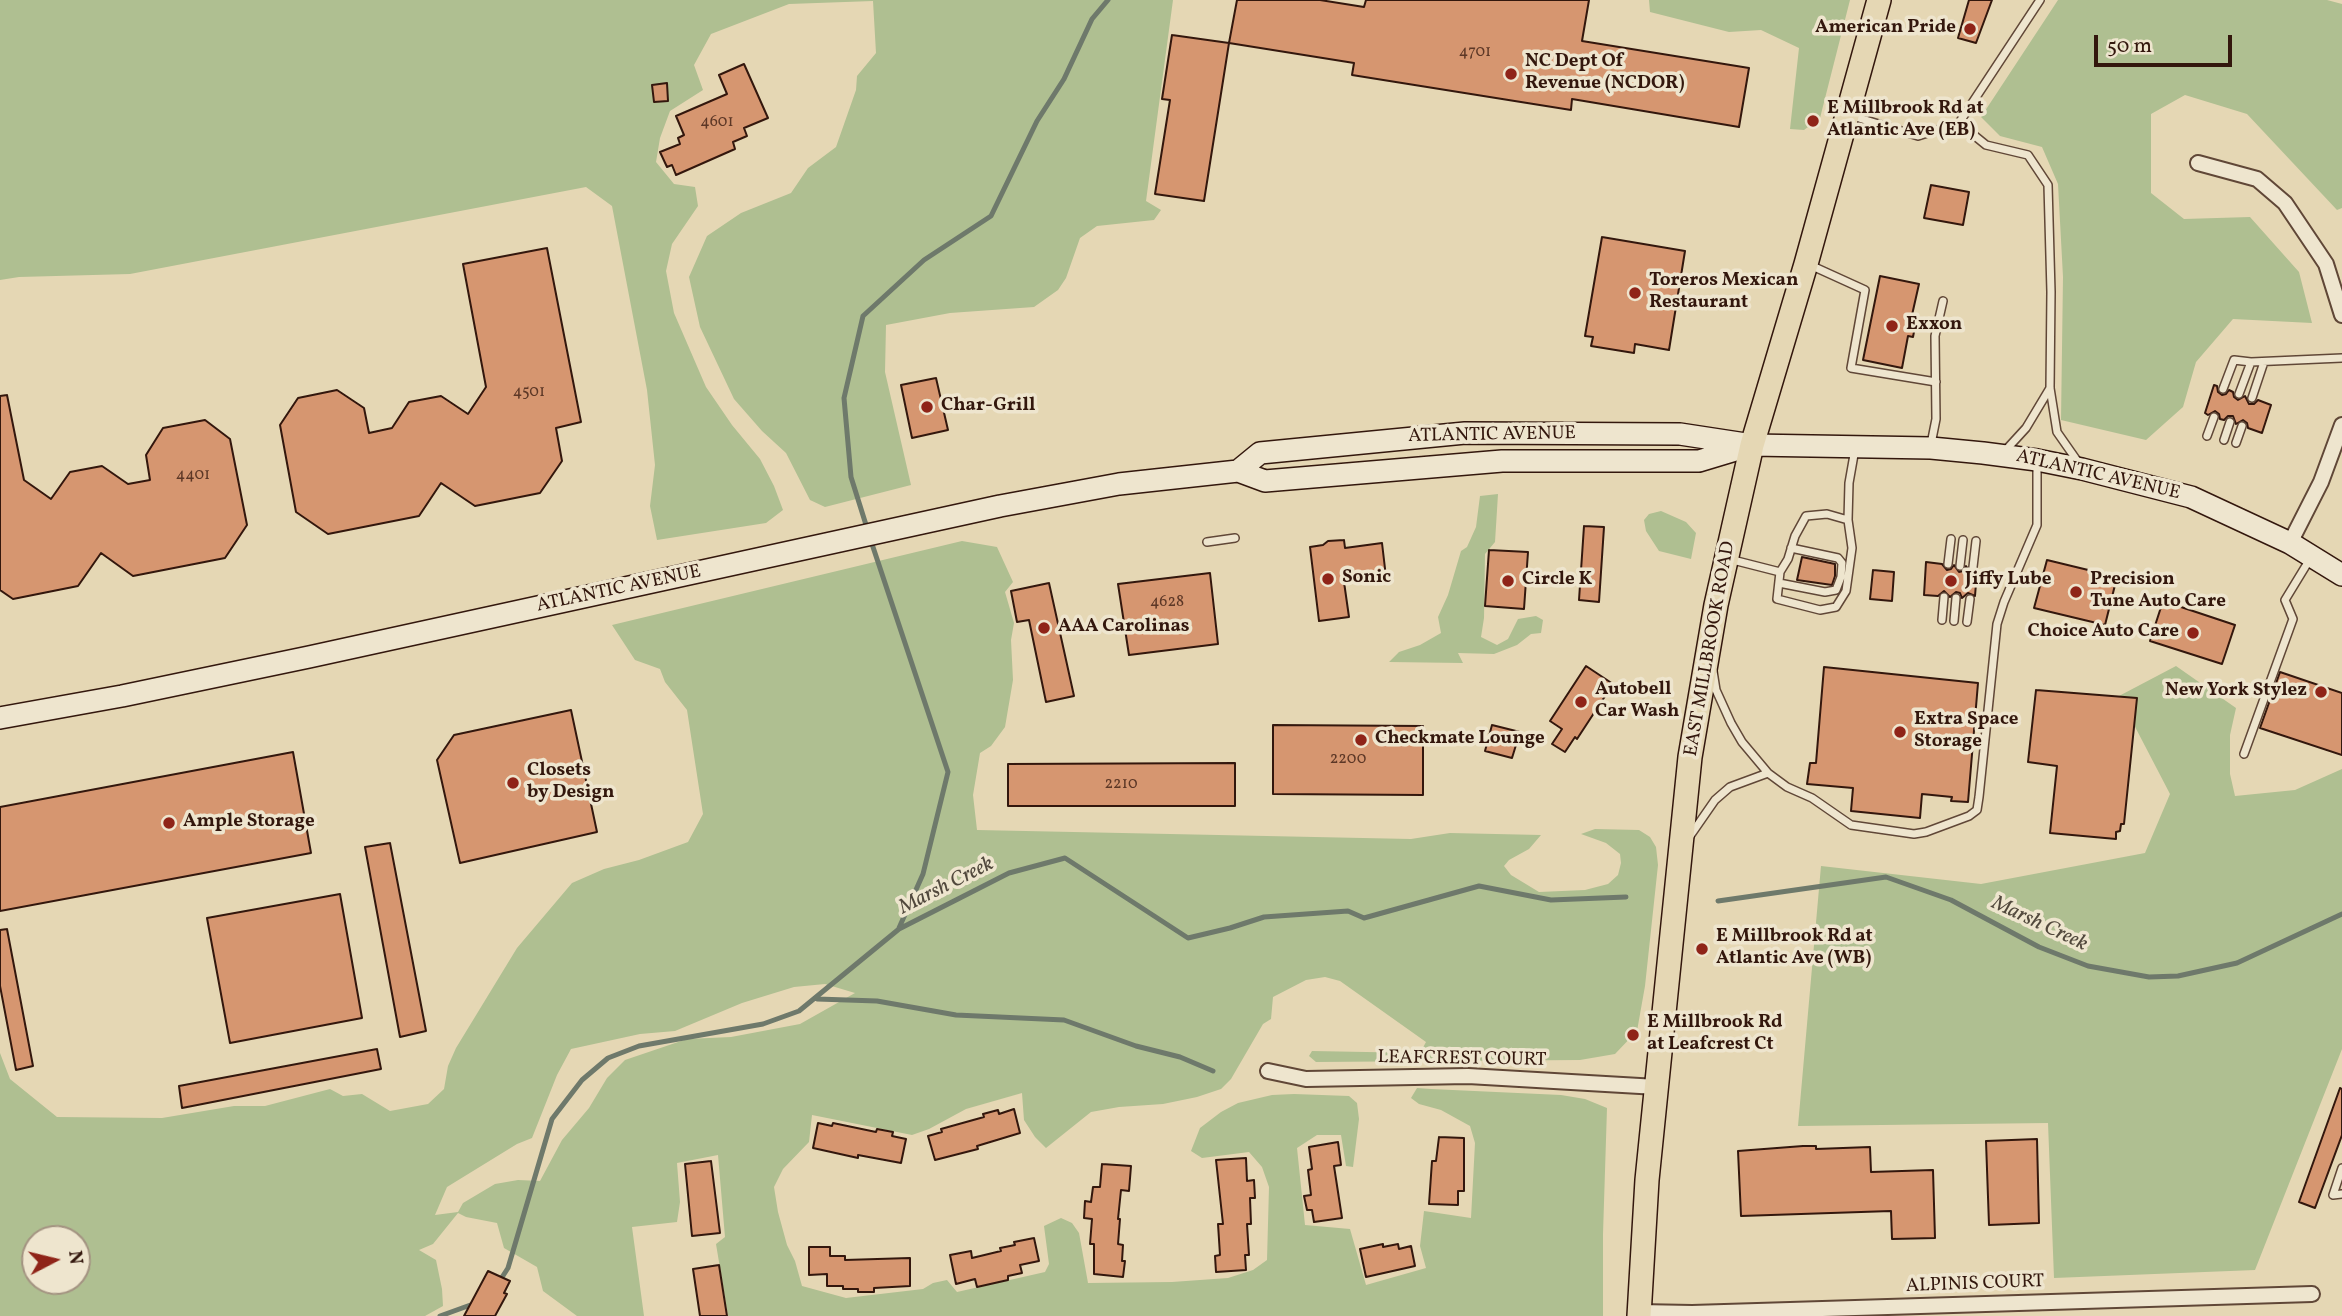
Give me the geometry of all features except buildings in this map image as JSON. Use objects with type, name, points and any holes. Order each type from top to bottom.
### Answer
[{"type":"main road","name":"EAST MILLBROOK ROAD","points":[[1639,1314],[1647,1180],[1690,757],[1708,653],[1726,558],[1752,446],[1880,0]]},
{"type":"main road","name":"ATLANTIC AVENUE","points":[[1238,471],[1260,453],[1465,433],[1680,434],[1752,446],[1931,448],[2037,460],[2191,497],[2290,543],[2342,575]]},
{"type":"main road","name":"ATLANTIC AVENUE","points":[[0,718],[309,657],[1045,496],[1119,484],[1238,471],[1265,481],[1502,461],[1699,461],[1752,446]]},
{"type":"street","points":[[2198,163],[2257,179],[2285,203],[2326,264],[2339,294],[2342,315]]},
{"type":"street","points":[[2290,543],[2321,482],[2342,425]]},
{"type":"street","name":"LEAFCREST COURT","points":[[1268,1071],[1306,1079],[1468,1076],[1657,1087]]},
{"type":"street","name":"ALPINIS COURT","points":[[1639,1314],[1892,1311],[2312,1294]]},
{"type":"lane","points":[[1848,115],[1918,136],[1959,123],[2040,0]]},
{"type":"lane","points":[[1959,123],[1986,145],[2028,155],[2048,186],[2052,292],[2050,388],[2057,432],[2082,469]]},
{"type":"lane","points":[[1806,264],[1865,290],[1851,368],[1936,382]]},
{"type":"lane","points":[[1931,448],[1936,419],[1935,336],[1943,302]]},
{"type":"lane","points":[[2223,388],[2234,360],[2264,362],[2342,358]]},
{"type":"lane","points":[[2239,394],[2251,362]]},
{"type":"lane","points":[[2252,398],[2264,362]]},
{"type":"lane","points":[[2000,455],[2026,428],[2050,388]]},
{"type":"lane","points":[[2207,436],[2214,417]]},
{"type":"lane","points":[[2224,440],[2230,422]]},
{"type":"lane","points":[[2236,443],[2242,426]]},
{"type":"lane","points":[[1848,520],[1828,514],[1806,516],[1780,572],[1777,599],[1820,610],[1836,607],[1846,591],[1852,548],[1848,520],[1849,483],[1855,448]]},
{"type":"lane","points":[[1708,653],[1716,690],[1742,741],[1768,773],[1787,787],[1812,798],[1851,825],[1914,834],[1969,816],[1977,810],[1997,624],[2037,525],[2037,460]]},
{"type":"lane","points":[[1207,542],[1235,538]]},
{"type":"lane","points":[[1948,565],[1951,540]]},
{"type":"lane","points":[[1960,566],[1963,540]]},
{"type":"lane","points":[[1973,567],[1976,541]]},
{"type":"lane","points":[[1779,583],[1825,592],[1836,590],[1841,577],[1842,563],[1838,558],[1791,548]]},
{"type":"lane","points":[[2244,754],[2293,619],[2285,600],[2312,556]]},
{"type":"lane","points":[[1726,558],[1780,572]]},
{"type":"lane","points":[[1941,620],[1944,597]]},
{"type":"lane","points":[[1954,621],[1956,598]]},
{"type":"lane","points":[[1967,622],[1970,599]]},
{"type":"lane","points":[[1681,849],[1714,800],[1730,787],[1768,773]]},
{"type":"lane","points":[[2342,1168],[2333,1195],[2342,1194]]},
{"type":"green space","points":[[0,0],[1173,0],[1146,201],[1161,210],[1154,220],[1097,226],[1080,238],[1066,278],[1058,290],[1034,307],[950,313],[886,325],[885,372],[911,485],[825,507],[810,500],[786,453],[734,399],[700,327],[689,277],[707,236],[741,213],[791,193],[808,168],[836,147],[856,90],[857,76],[876,53],[873,1],[789,4],[711,34],[694,65],[703,90],[670,111],[660,138],[656,162],[674,184],[695,187],[698,206],[672,244],[666,271],[674,313],[706,387],[760,459],[783,510],[766,523],[657,540],[650,506],[655,465],[647,390],[612,206],[586,187],[130,274],[19,277],[0,280]]},
{"type":"green space","points":[[1649,0],[1850,0],[1820,118],[1804,130],[1790,129],[1799,48],[1761,30],[1729,32],[1650,12]]},
{"type":"green space","points":[[2058,0],[2327,0],[2342,4],[2342,208],[2337,210],[2247,114],[2185,95],[2151,114],[2151,193],[2184,219],[2250,217],[2299,272],[2312,323],[2233,319],[2196,362],[2183,407],[2146,440],[2061,420],[2063,277],[2058,184],[2042,147],[2000,136],[1981,117]]},
{"type":"green space","points":[[1498,494],[1495,542],[1485,554],[1481,637],[1497,645],[1508,639],[1518,619],[1536,616],[1543,620],[1541,633],[1531,634],[1517,645],[1494,654],[1458,653],[1463,663],[1389,662],[1399,652],[1420,645],[1441,633],[1438,617],[1448,595],[1461,551],[1467,547],[1476,527],[1480,496]]},
{"type":"green space","points":[[1661,511],[1686,522],[1696,533],[1691,559],[1659,551],[1646,531],[1644,520],[1649,514]]},
{"type":"green space","points":[[962,541],[997,547],[1013,582],[1005,592],[1014,623],[1011,640],[1013,680],[1005,727],[991,746],[980,753],[973,795],[977,830],[1411,839],[1450,833],[1541,835],[1529,849],[1509,860],[1504,866],[1511,875],[1539,892],[1585,890],[1608,884],[1618,875],[1620,854],[1606,843],[1581,834],[1595,829],[1639,830],[1650,837],[1656,847],[1658,865],[1645,986],[1637,1031],[1615,1054],[1580,1060],[1316,1062],[1309,1056],[1312,1051],[1420,1053],[1426,1042],[1340,981],[1325,977],[1306,980],[1273,997],[1271,1019],[1263,1024],[1231,1079],[1221,1089],[1163,1104],[1091,1112],[1046,1148],[1024,1120],[1022,1093],[966,1109],[912,1135],[812,1115],[809,1142],[783,1169],[774,1187],[787,1245],[802,1286],[846,1298],[923,1289],[933,1283],[947,1280],[957,1292],[1045,1272],[1049,1264],[1044,1226],[1061,1218],[1072,1223],[1079,1233],[1088,1283],[1228,1278],[1253,1270],[1267,1260],[1269,1187],[1262,1167],[1249,1152],[1202,1158],[1191,1151],[1200,1128],[1221,1112],[1238,1103],[1272,1095],[1294,1094],[1349,1096],[1357,1103],[1359,1119],[1353,1167],[1346,1166],[1341,1135],[1317,1135],[1297,1148],[1305,1225],[1350,1229],[1366,1285],[1426,1268],[1420,1246],[1424,1211],[1471,1218],[1475,1143],[1470,1126],[1411,1098],[1417,1088],[1561,1095],[1585,1099],[1607,1108],[1603,1316],[728,1316],[716,1244],[725,1237],[718,1155],[677,1163],[680,1202],[677,1222],[632,1227],[644,1316],[577,1316],[543,1291],[537,1267],[504,1248],[497,1223],[458,1213],[433,1244],[419,1250],[436,1260],[442,1289],[443,1306],[425,1316],[0,1316],[0,1053],[10,1079],[57,1117],[162,1118],[234,1106],[265,1106],[330,1089],[343,1096],[362,1094],[390,1111],[428,1104],[444,1089],[448,1066],[456,1048],[517,948],[572,883],[604,869],[639,860],[688,842],[703,814],[687,710],[665,682],[660,669],[635,660],[612,625]],"holes":[[[825,984],[855,993],[800,1024],[731,1037],[687,1039],[625,1060],[607,1078],[589,1108],[562,1140],[540,1181],[518,1180],[495,1184],[463,1203],[458,1212],[435,1215],[447,1187],[517,1144],[532,1138],[557,1075],[571,1049],[640,1034],[675,1031],[742,1003],[794,987]]]},
{"type":"green space","points":[[2176,666],[2236,708],[2230,735],[2230,774],[2235,796],[2295,790],[2342,769],[2342,1049],[2255,1270],[2054,1278],[2048,1123],[1798,1126],[1821,866],[1981,884],[2145,853],[2170,794],[2119,696]]},
{"type":"waterway","points":[[867,528],[851,477],[844,398],[863,316],[924,260],[991,216],[1037,121],[1064,79],[1092,19],[1108,0]]},
{"type":"waterway","points":[[870,538],[948,772],[923,874],[899,928]]},
{"type":"waterway","name":"Marsh Creek","points":[[499,1282],[508,1268],[552,1119],[582,1080],[608,1058],[639,1046],[763,1024],[799,1011],[899,929],[1009,873],[1065,858],[1188,938],[1264,917],[1348,911],[1364,918],[1479,886],[1551,900],[1626,897]]},
{"type":"waterway","name":"Marsh Creek","points":[[1718,901],[1886,877],[1951,900],[2039,947],[2088,966],[2149,977],[2178,976],[2237,963],[2342,914]]},
{"type":"waterway","points":[[817,999],[877,1001],[956,1015],[1064,1020],[1136,1046],[1180,1057],[1213,1071]]},
{"type":"waterway","name":"Marsh Creek","points":[[440,1316],[476,1303]]},
{"type":"place","name":"American Pride","points":[[1970,29]]},
{"type":"place","name":"NC Dept Of Revenue (NCDOR)","points":[[1511,74]]},
{"type":"place","name":"E Millbrook Rd at Atlantic Ave (EB)","points":[[1813,121]]},
{"type":"place","name":"Toreros Mexican Restaurant","points":[[1635,293]]},
{"type":"place","name":"Exxon","points":[[1892,326]]},
{"type":"place","name":"Char-Grill","points":[[927,407]]},
{"type":"place","name":"Sonic","points":[[1328,579]]},
{"type":"place","name":"Circle K","points":[[1508,581]]},
{"type":"place","name":"Jiffy Lube","points":[[1951,581]]},
{"type":"place","name":"Precision Tune Auto Care","points":[[2076,592]]},
{"type":"place","name":"AAA Carolinas","points":[[1044,628]]},
{"type":"place","name":"Choice Auto Care","points":[[2193,633]]},
{"type":"place","name":"New York Stylez","points":[[2321,692]]},
{"type":"place","name":"Autobell Car Wash","points":[[1581,702]]},
{"type":"place","name":"Extra Space Storage","points":[[1900,732]]},
{"type":"place","name":"Checkmate Lounge","points":[[1361,740]]},
{"type":"place","name":"Closets by Design","points":[[513,783]]},
{"type":"place","name":"Ample Storage","points":[[169,823]]},
{"type":"place","name":"E Millbrook Rd at Atlantic Ave (WB)","points":[[1702,949]]},
{"type":"place","name":"E Millbrook Rd at Leafcrest Ct","points":[[1633,1035]]}]
